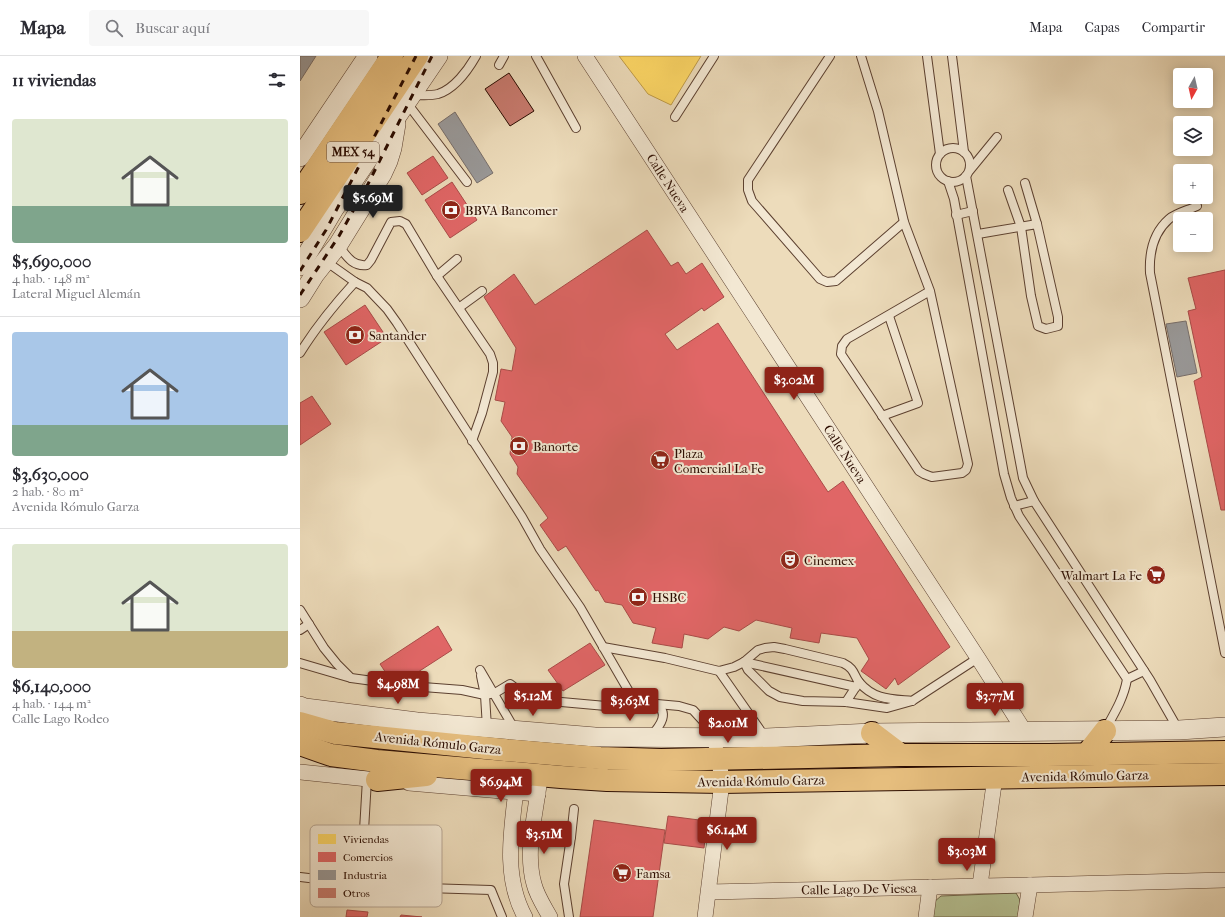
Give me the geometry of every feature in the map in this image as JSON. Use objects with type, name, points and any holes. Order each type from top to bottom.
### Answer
[{"type":"main road","name":"MEX 54","points":[[300,193],[394,60]]},
{"type":"main road","name":"MEX 54","points":[[300,232],[394,60]]},
{"type":"main road","name":"Avenida Rómulo Garza","points":[[301,711],[335,733],[509,753],[546,744],[600,758],[662,760],[901,755],[1225,752]]},
{"type":"main road","points":[[1087,754],[1105,731]]},
{"type":"main road","points":[[872,734],[901,755]]},
{"type":"main road","name":"Avenida Rómulo Garza","points":[[300,744],[331,755],[377,760],[479,779],[509,753]]},
{"type":"main road","name":"Avenida Rómulo Garza","points":[[509,753],[539,785],[607,780],[722,782],[1225,774]]},
{"type":"main road","points":[[331,755],[372,780],[479,779]]},
{"type":"street","points":[[305,259],[334,209],[438,56]]},
{"type":"street","name":"Calle Nueva","points":[[585,56],[1025,732]]},
{"type":"street","points":[[300,157],[394,60]]},
{"type":"street","points":[[300,298],[338,245],[382,174],[392,148],[396,119]]},
{"type":"street","points":[[301,711],[370,718],[509,753],[512,831],[510,860],[514,887],[525,917]]},
{"type":"street","points":[[550,917],[534,883],[531,848],[532,832],[546,744],[594,737],[766,738],[872,734],[1179,730],[1225,727]]},
{"type":"street","points":[[705,917],[722,782],[719,759],[712,737]]},
{"type":"street","points":[[300,751],[331,755]]},
{"type":"street","points":[[300,772],[372,780]]},
{"type":"street","points":[[980,885],[995,777]]},
{"type":"street","name":"Calle Lago De Viesca","points":[[709,892],[1225,880]]},
{"type":"street","points":[[1025,917],[1030,885]]},
{"type":"street","points":[[926,917],[930,887]]},
{"type":"lane","points":[[467,182],[410,99],[440,93],[450,87],[462,75],[476,56]]},
{"type":"lane","points":[[499,65],[504,56]]},
{"type":"lane","points":[[536,56],[576,128]]},
{"type":"lane","points":[[675,117],[714,56]]},
{"type":"lane","points":[[830,56],[748,180],[748,190],[752,201],[820,278],[827,282],[836,281],[904,222]]},
{"type":"lane","points":[[861,56],[878,110],[904,222],[930,291],[968,464],[966,470],[962,473],[932,477],[919,471],[841,354],[842,346],[847,340],[930,291]]},
{"type":"lane","points":[[926,56],[940,154]]},
{"type":"lane","points":[[952,56],[964,152]]},
{"type":"lane","points":[[997,137],[968,173],[961,180],[955,181],[942,178],[936,166],[940,154],[946,149],[952,148],[958,148],[964,152],[970,163],[968,173],[974,211],[1023,478],[1034,501],[1144,671],[1179,730]]},
{"type":"lane","points":[[948,180],[956,215],[1004,474],[1014,506],[1127,679],[1126,687],[1119,704],[1105,731]]},
{"type":"lane","points":[[1008,190],[1021,227],[1031,296],[1038,326],[1046,329],[1058,326],[1058,317],[1037,224],[1025,183]]},
{"type":"lane","points":[[1197,206],[1170,219],[1159,231],[1153,242],[1150,257],[1150,273],[1225,654]]},
{"type":"lane","points":[[956,215],[974,211]]},
{"type":"lane","points":[[338,245],[350,261],[356,264],[367,265],[391,222],[397,220],[406,224],[437,276],[460,307],[490,354],[493,363],[493,372],[482,414],[472,441]]},
{"type":"lane","points":[[978,234],[1037,224]]},
{"type":"lane","points":[[305,259],[326,261],[355,282],[367,288],[387,309],[522,517],[552,568],[580,607],[635,702]]},
{"type":"lane","points":[[437,276],[457,259]]},
{"type":"lane","points":[[300,352],[340,298],[355,282]]},
{"type":"lane","points":[[460,307],[482,291]]},
{"type":"lane","points":[[882,416],[918,404],[889,316]]},
{"type":"lane","points":[[1014,506],[1034,501]]},
{"type":"lane","points":[[300,610],[328,653],[351,678]]},
{"type":"lane","points":[[300,630],[309,624]]},
{"type":"lane","points":[[603,647],[664,658],[719,671],[734,667],[744,662],[758,650],[774,647],[843,663],[852,669],[857,684],[846,702]]},
{"type":"lane","points":[[744,662],[748,670],[769,691],[780,697],[803,701],[846,702],[887,708],[912,701],[978,658]]},
{"type":"lane","points":[[744,662],[857,684],[878,697],[885,699],[912,701]]},
{"type":"lane","points":[[300,663],[351,678],[410,686],[462,690],[485,695],[495,693],[510,684],[523,694],[539,700],[617,707],[635,702],[679,706],[693,710],[704,722],[712,737]]},
{"type":"lane","points":[[480,670],[495,693],[509,753],[485,695],[480,670]]},
{"type":"lane","points":[[719,671],[766,738]]},
{"type":"lane","points":[[1127,679],[1144,671]]},
{"type":"lane","points":[[649,738],[660,727],[663,717],[658,706],[653,703]]},
{"type":"lane","points":[[367,825],[372,780]]},
{"type":"lane","points":[[569,917],[564,884],[574,809]]},
{"type":"lane","points":[[512,831],[570,837]]},
{"type":"lane","points":[[300,877],[310,878]]},
{"type":"lane","points":[[442,888],[491,890],[502,917]]},
{"type":"green space","points":[[1016,893],[1020,900],[1018,917],[932,917],[934,902],[941,896]]},
{"type":"building: Viviendas","points":[[619,56],[701,56],[671,105],[648,94]]},
{"type":"building: Comercios","points":[[433,156],[448,178],[422,195],[407,173]]},
{"type":"building: Comercios","name":"BBVA Bancomer","points":[[452,182],[477,220],[450,238],[425,200]]},
{"type":"building: Comercios","name":"Plaza Comercial La Fe","points":[[647,230],[671,266],[678,262],[686,274],[702,263],[724,297],[704,311],[702,308],[665,334],[677,350],[718,323],[828,492],[843,481],[950,647],[898,685],[895,678],[886,689],[861,671],[869,659],[857,638],[821,633],[819,643],[790,638],[792,628],[756,620],[739,631],[724,627],[708,639],[684,634],[682,648],[652,643],[656,628],[633,623],[622,605],[605,602],[566,546],[558,551],[540,525],[548,518],[517,474],[518,467],[510,454],[512,437],[501,421],[505,402],[495,400],[501,369],[512,371],[516,348],[484,297],[514,274],[535,305]]},
{"type":"building: Comercios","points":[[1225,270],[1225,510],[1221,510],[1194,381],[1202,377],[1188,311],[1196,309],[1188,278]]},
{"type":"building: Comercios","name":"Santander","points":[[365,305],[387,338],[346,365],[324,332]]},
{"type":"building: Comercios","points":[[312,396],[331,424],[300,445],[300,403]]},
{"type":"building: Comercios","points":[[438,626],[452,650],[401,683],[395,674],[388,676],[380,664]]},
{"type":"building: Comercios","points":[[590,643],[605,665],[563,691],[548,670]]},
{"type":"building: Comercios","points":[[668,816],[707,821],[704,848],[664,843]]},
{"type":"building: Comercios","name":"Famsa","points":[[594,820],[665,830],[653,917],[580,917]]},
{"type":"building: Comercios","points":[[347,910],[368,912],[367,917],[346,917]]},
{"type":"building: Comercios","points":[[401,915],[422,917],[400,917]]},
{"type":"building: Industria","points":[[300,56],[316,56],[300,81]]},
{"type":"building: Industria","points":[[455,112],[493,173],[477,183],[438,124]]},
{"type":"building: Industria","points":[[1186,321],[1197,373],[1177,377],[1166,324]]},
{"type":"building: Otros","points":[[509,73],[534,111],[510,126],[485,89]]},
{"type":"railway","points":[[300,271],[326,230],[416,56]]},
{"type":"railway","points":[[300,295],[339,236],[368,184],[432,56]]},
{"type":"place","name":"BBVA Bancomer","points":[[451,210]]},
{"type":"place","name":"Santander","points":[[355,335]]},
{"type":"place","name":"Banorte","points":[[519,446]]},
{"type":"place","name":"Plaza Comercial La Fe","points":[[660,460]]},
{"type":"place","name":"Cinemex","points":[[790,560]]},
{"type":"place","name":"Walmart La Fe","points":[[1156,575]]},
{"type":"place","name":"HSBC","points":[[638,597]]},
{"type":"place","name":"Famsa","points":[[622,873]]}]
